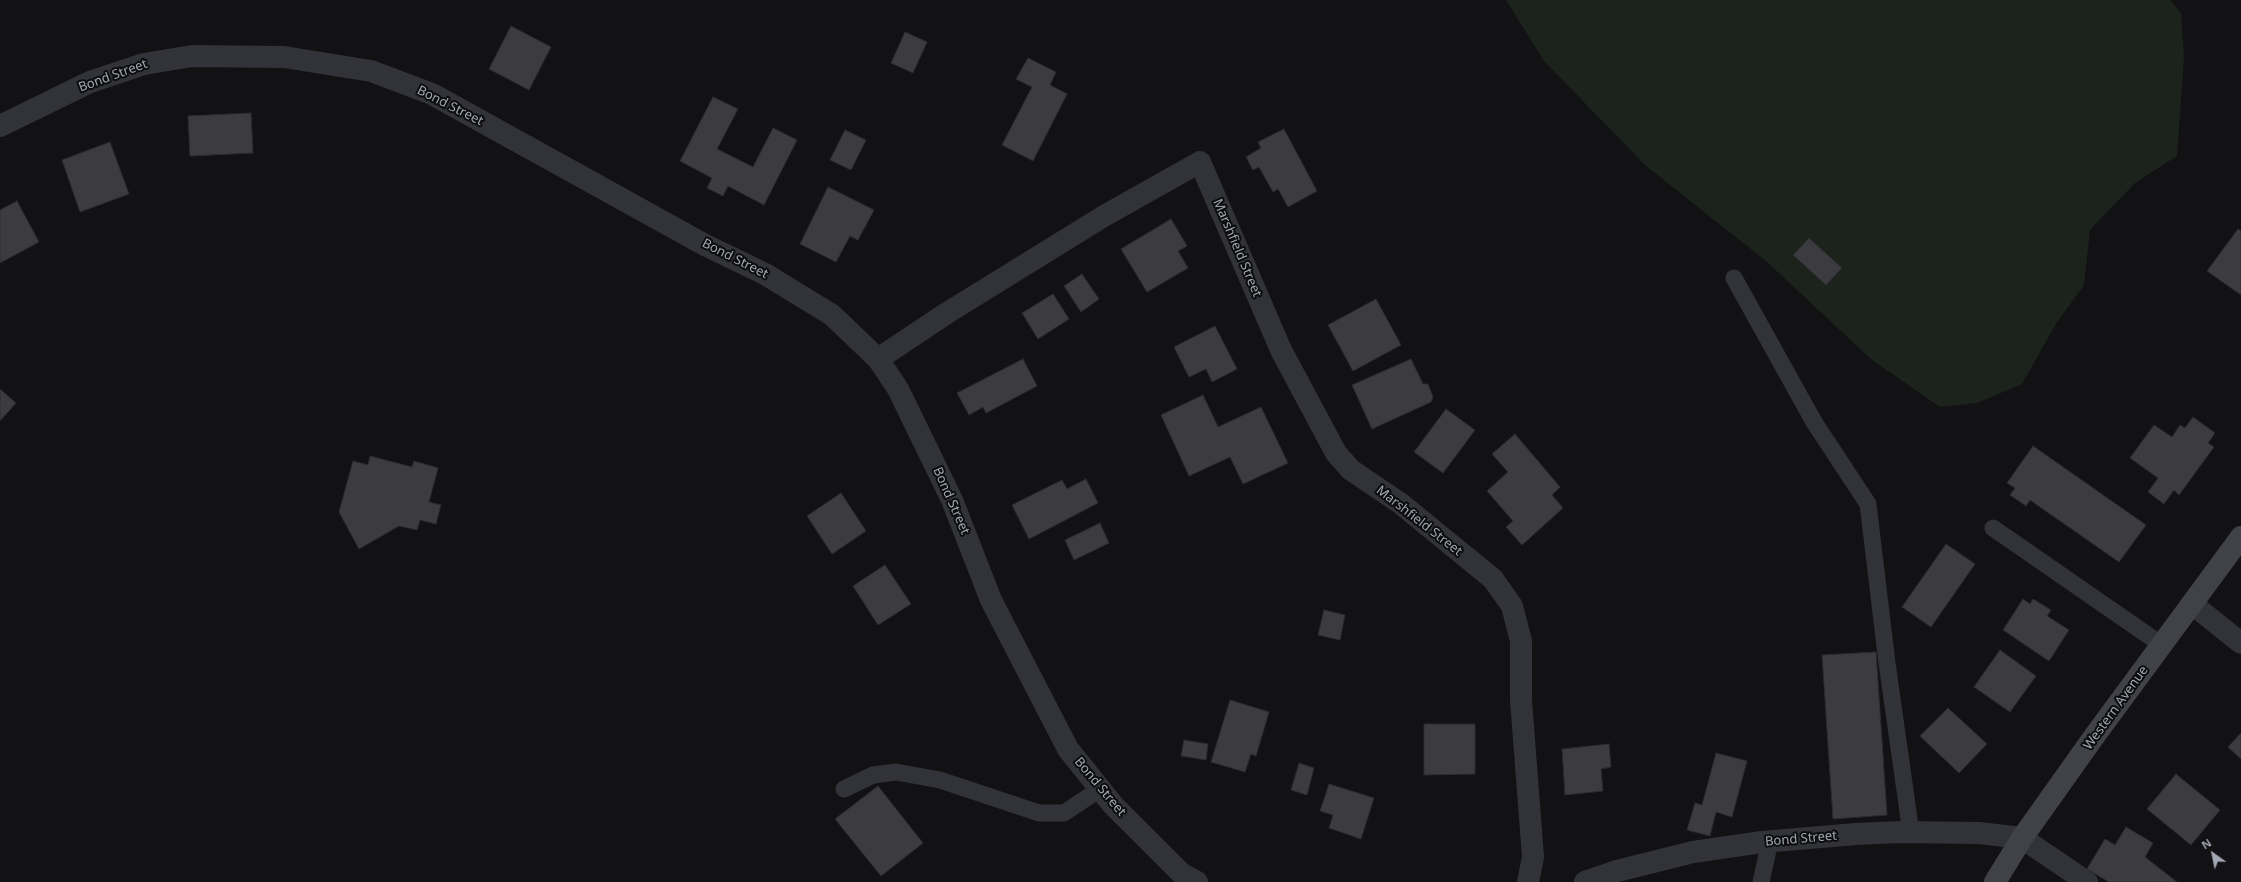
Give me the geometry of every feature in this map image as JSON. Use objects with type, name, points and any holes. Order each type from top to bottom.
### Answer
[{"type":"main road","name":"Western Avenue","points":[[1995,882],[2022,838],[2241,537]]},
{"type":"street","name":"Bond Street","points":[[0,126],[90,82],[144,64],[192,56],[284,57],[371,71],[432,94],[705,245],[765,274],[832,315],[878,360],[898,389],[952,500],[991,600],[1068,749],[1113,805],[1182,874],[1197,882]]},
{"type":"street","name":"Marshfield Street","points":[[878,360],[947,313],[1104,216],[1200,162],[1280,350],[1336,454],[1351,470],[1400,503],[1494,580],[1512,606],[1521,641],[1521,708],[1533,857],[1528,882]]},
{"type":"street","points":[[2192,604],[2241,643]]},
{"type":"street","name":"Bond Street","points":[[1585,882],[1617,871],[1692,852],[1770,841],[1856,834],[1911,833],[1979,833],[2022,838]]},
{"type":"street","points":[[2022,838],[2087,882]]},
{"type":"lane","points":[[1734,278],[1814,422],[1868,504],[1887,663],[1911,833]]},
{"type":"lane","points":[[1992,528],[2162,645]]},
{"type":"lane","points":[[844,789],[873,774],[896,772],[940,780],[1039,813],[1064,813],[1100,789]]},
{"type":"lane","points":[[1760,882],[1770,841]]},
{"type":"shaded area","points":[[1506,0],[2170,0],[2181,13],[2184,58],[2177,156],[2135,183],[2090,230],[2084,285],[2056,324],[2022,384],[1977,403],[1940,407],[1872,360],[1766,261],[1646,166],[1544,61]]},
{"type":"building","points":[[511,26],[551,47],[529,90],[489,69]]},
{"type":"building","points":[[905,32],[927,42],[913,73],[891,63]]},
{"type":"building","points":[[1028,58],[1056,72],[1050,85],[1067,94],[1033,161],[1002,145],[1032,87],[1016,79]]},
{"type":"building","points":[[713,97],[738,109],[717,149],[753,167],[773,128],[797,140],[764,205],[728,186],[723,196],[707,188],[712,178],[680,161]]},
{"type":"building","points":[[251,113],[253,153],[190,156],[188,116]]},
{"type":"building","points":[[1284,129],[1317,191],[1288,207],[1278,189],[1273,192],[1259,167],[1253,170],[1246,157],[1261,148],[1258,142]]},
{"type":"building","points":[[845,130],[866,140],[851,170],[830,160]]},
{"type":"building","points":[[110,142],[129,194],[80,212],[62,160]]},
{"type":"building","points":[[828,187],[874,210],[858,240],[850,236],[836,262],[800,244]]},
{"type":"building","points":[[17,201],[39,242],[0,263],[0,210]]},
{"type":"building","points":[[1171,219],[1187,246],[1178,251],[1188,268],[1147,292],[1121,249]]},
{"type":"building","points":[[2238,229],[2241,231],[2241,295],[2207,271]]},
{"type":"building","points":[[1809,238],[1842,268],[1826,285],[1793,255]]},
{"type":"building","points":[[1082,274],[1099,299],[1081,312],[1064,286]]},
{"type":"building","points":[[1053,294],[1069,319],[1038,339],[1022,313]]},
{"type":"building","points":[[1376,299],[1401,345],[1353,371],[1328,325]]},
{"type":"building","points":[[1215,326],[1237,369],[1212,382],[1206,369],[1189,377],[1174,347]]},
{"type":"building","points":[[1023,359],[1037,386],[986,413],[983,407],[969,415],[957,393]]},
{"type":"building","points":[[1411,359],[1423,384],[1428,384],[1433,397],[1431,402],[1372,429],[1352,385]]},
{"type":"building","points":[[0,389],[16,403],[0,421]]},
{"type":"building","points":[[1203,395],[1218,427],[1261,407],[1288,463],[1243,484],[1230,457],[1189,476],[1161,415]]},
{"type":"building","points":[[1446,409],[1475,430],[1443,473],[1414,452]]},
{"type":"building","points":[[2193,417],[2215,433],[2208,443],[2214,447],[2179,495],[2174,490],[2164,504],[2148,492],[2158,478],[2130,458],[2154,425],[2172,437],[2180,425],[2185,428]]},
{"type":"building","points":[[1515,434],[1560,487],[1552,495],[1563,508],[1522,545],[1506,527],[1513,521],[1487,491],[1508,472],[1492,454]]},
{"type":"building","points":[[2033,446],[2146,525],[2119,562],[2030,500],[2026,506],[2010,495],[2015,488],[2007,483]]},
{"type":"building","points":[[370,456],[412,467],[414,461],[438,468],[429,502],[441,505],[436,524],[420,520],[417,530],[399,526],[359,549],[339,512],[353,461],[368,465]]},
{"type":"building","points":[[1086,479],[1098,503],[1029,539],[1012,505],[1062,480],[1067,489]]},
{"type":"building","points":[[841,493],[866,531],[832,554],[807,516]]},
{"type":"building","points":[[1100,523],[1109,543],[1074,560],[1065,540]]},
{"type":"building","points":[[1946,544],[1975,564],[1931,627],[1902,607]]},
{"type":"building","points":[[885,565],[911,604],[878,625],[853,586]]},
{"type":"building","points":[[2023,599],[2030,604],[2033,599],[2051,610],[2047,616],[2069,630],[2049,661],[2003,630]]},
{"type":"building","points":[[1324,610],[1345,615],[1340,640],[1318,635]]},
{"type":"building","points":[[2000,650],[2036,676],[2010,712],[1974,687]]},
{"type":"building","points":[[1876,652],[1887,815],[1833,819],[1822,655]]},
{"type":"building","points":[[1230,700],[1269,712],[1256,756],[1251,754],[1245,772],[1211,762]]},
{"type":"building","points":[[1948,708],[1987,744],[1959,773],[1920,736]]},
{"type":"building","points":[[1424,724],[1475,724],[1475,774],[1424,775]]},
{"type":"building","points":[[2241,733],[2241,759],[2228,747]]},
{"type":"building","points":[[1184,740],[1208,744],[1206,760],[1181,756]]},
{"type":"building","points":[[1609,744],[1611,767],[1601,769],[1603,791],[1565,795],[1562,749]]},
{"type":"building","points":[[1716,753],[1747,761],[1732,817],[1716,812],[1710,836],[1687,830],[1695,803],[1702,805]]},
{"type":"building","points":[[1299,763],[1314,768],[1307,795],[1291,790]]},
{"type":"building","points":[[2176,774],[2220,810],[2191,845],[2147,809]]},
{"type":"building","points":[[1329,784],[1374,798],[1361,839],[1329,828],[1333,815],[1320,811]]},
{"type":"building","points":[[878,786],[923,843],[881,876],[835,819]]},
{"type":"building","points":[[2126,827],[2153,843],[2145,857],[2177,882],[2109,882],[2087,869],[2105,839],[2115,845]]}]
